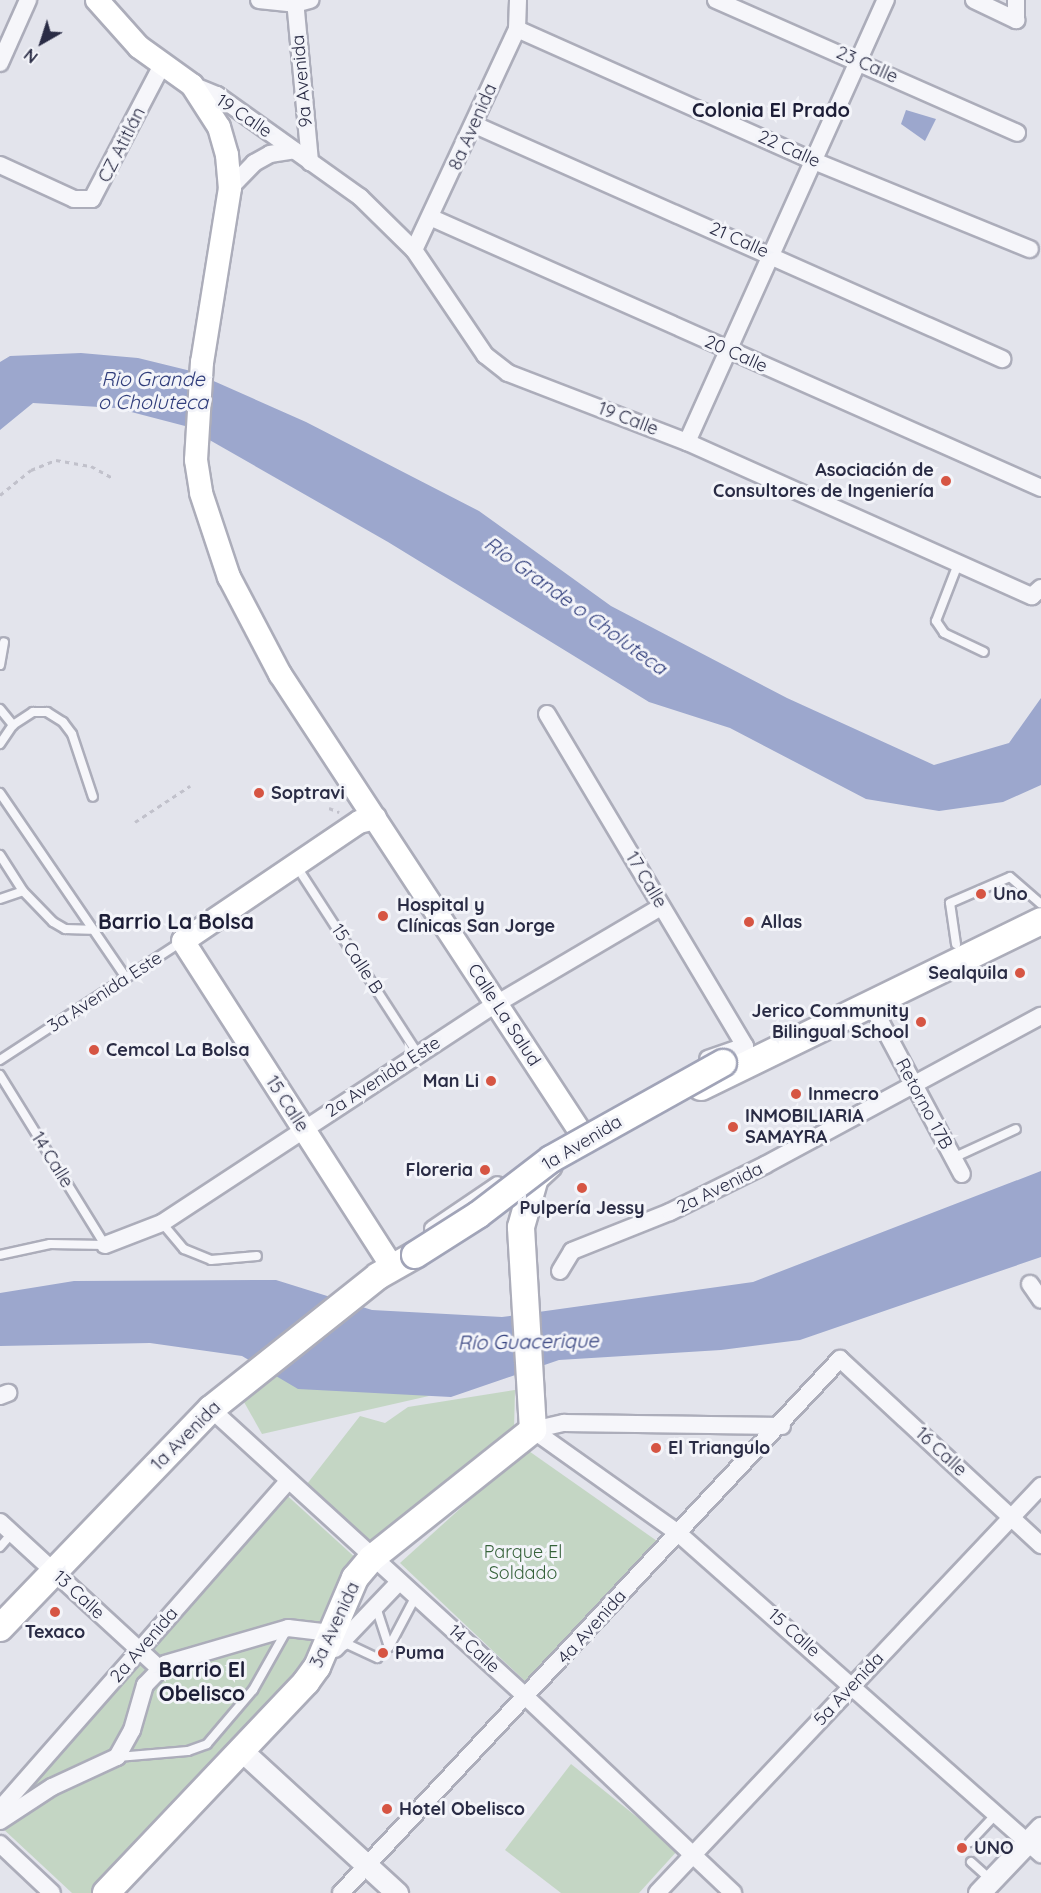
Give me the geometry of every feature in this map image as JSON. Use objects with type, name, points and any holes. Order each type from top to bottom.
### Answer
[{"type":"main road","points":[[97,0],[117,26],[162,65],[192,85],[219,127],[229,196]]},
{"type":"main road","name":"Calle La Salud","points":[[229,196],[202,362],[196,460],[214,537],[253,628],[367,815],[579,1130]]},
{"type":"main road","name":"3a Avenida Este","points":[[183,941],[367,815]]},
{"type":"main road","name":"1a Avenida","points":[[0,1628],[52,1571],[218,1403],[395,1266],[478,1215],[551,1160],[723,1063],[745,1046],[1041,903]]},
{"type":"main road","points":[[527,1201],[542,1182],[605,1138],[870,1002],[1041,921]]},
{"type":"main road","name":"15 Calle","points":[[183,941],[303,1129],[395,1266]]},
{"type":"main road","points":[[532,1418],[520,1242],[527,1201],[535,1178],[574,1147],[579,1130]]},
{"type":"main road","name":"3a Avenida","points":[[106,1893],[317,1667],[337,1637],[355,1578],[372,1558],[532,1418]]},
{"type":"street","points":[[0,63],[28,0]]},
{"type":"street","points":[[259,0],[300,1]]},
{"type":"street","name":"8a Avenida","points":[[414,250],[432,218],[517,29],[518,0]]},
{"type":"street","name":"23 Calle","points":[[716,0],[859,60],[1017,133]]},
{"type":"street","points":[[687,442],[886,0]]},
{"type":"street","points":[[974,0],[1016,20],[1016,0]]},
{"type":"street","name":"9a Avenida","points":[[300,1],[310,162]]},
{"type":"street","name":"22 Calle","points":[[517,29],[814,161],[1030,249]]},
{"type":"street","name":"CZ Atitlán","points":[[0,165],[74,199],[92,199],[162,65]]},
{"type":"street","name":"19 Calle","points":[[192,85],[217,95],[360,197],[414,250],[485,355],[508,373],[687,442],[958,564],[1037,592]]},
{"type":"street","name":"21 Calle","points":[[475,125],[772,254],[1002,359]]},
{"type":"street","name":"19 Calle","points":[[229,196],[254,163],[270,153],[294,150]]},
{"type":"street","name":"20 Calle","points":[[432,218],[1041,488]]},
{"type":"street","name":"17 Calle","points":[[547,714],[745,1046]]},
{"type":"street","name":"2a Avenida Este","points":[[105,1245],[162,1223],[496,1004],[661,907]]},
{"type":"street","name":"Retorno 17B","points":[[870,1002],[962,1174]]},
{"type":"street","name":"2a Avenida","points":[[560,1271],[572,1251],[670,1212],[1041,1016]]},
{"type":"street","name":"1a Avenida","points":[[395,1266],[409,1245],[579,1130],[716,1054],[745,1046]]},
{"type":"street","points":[[1030,1284],[1041,1300]]},
{"type":"street","name":"4a Avenida","points":[[341,1893],[678,1533],[782,1426],[840,1359]]},
{"type":"street","name":"16 Calle","points":[[840,1359],[1041,1545]]},
{"type":"street","name":"14 Calle","points":[[218,1403],[288,1481],[526,1697],[733,1893]]},
{"type":"street","name":"3a Avenida","points":[[532,1418],[564,1423],[782,1426]]},
{"type":"street","name":"15 Calle","points":[[532,1418],[678,1533],[996,1814],[1037,1841]]},
{"type":"street","name":"2a Avenida","points":[[0,1809],[288,1481]]},
{"type":"street","name":"5a Avenida","points":[[657,1893],[1041,1486]]},
{"type":"street","name":"13 Calle","points":[[6,1527],[159,1668]]},
{"type":"street","points":[[0,1821],[52,1787],[117,1757],[132,1730],[144,1685],[159,1668],[173,1660],[288,1628],[337,1637],[376,1607],[399,1582]]},
{"type":"street","points":[[241,1750],[397,1893]]},
{"type":"street","points":[[985,1887],[1037,1841]]},
{"type":"street","points":[[0,1844],[52,1893]]},
{"type":"lane","points":[[958,564],[936,621],[944,633],[984,652]]},
{"type":"lane","points":[[0,665],[4,642]]},
{"type":"lane","points":[[0,709],[13,725]]},
{"type":"lane","points":[[0,744],[13,725],[33,712],[46,712],[63,722],[72,734],[93,796]]},
{"type":"lane","points":[[0,793],[90,930],[126,978]]},
{"type":"lane","points":[[0,855],[23,891],[65,929],[90,930]]},
{"type":"lane","name":"15 Calle B","points":[[295,864],[418,1054]]},
{"type":"lane","points":[[956,944],[950,903],[1010,877],[1041,903]]},
{"type":"lane","points":[[0,899],[23,891]]},
{"type":"lane","name":"3a Avenida Este","points":[[0,1060],[183,941]]},
{"type":"lane","name":"14 Calle","points":[[0,1074],[105,1245]]},
{"type":"lane","points":[[953,1158],[1016,1129]]},
{"type":"lane","points":[[162,1223],[184,1249],[210,1260],[256,1256]]},
{"type":"lane","points":[[0,1255],[50,1244],[105,1245]]},
{"type":"lane","points":[[0,1547],[6,1527]]},
{"type":"lane","points":[[376,1607],[389,1647],[416,1596]]},
{"type":"lane","points":[[117,1757],[188,1751],[207,1744],[253,1690],[288,1628]]},
{"type":"lane","points":[[337,1637],[377,1658]]},
{"type":"lane","points":[[970,1842],[996,1814]]},
{"type":"lane","points":[[971,1862],[985,1887]]},
{"type":"path","points":[[0,495],[31,470],[56,460],[91,466],[111,477]]},
{"type":"path","points":[[135,822],[190,786]]},
{"type":"green space","points":[[301,1358],[478,1364],[499,1380],[262,1434],[244,1402]]},
{"type":"green space","points":[[515,1390],[514,1430],[373,1549],[307,1484],[360,1416],[385,1423],[408,1407]]},
{"type":"green space","name":"Parque El Soldado","points":[[526,1449],[657,1541],[526,1682],[400,1563]]},
{"type":"green space","points":[[281,1490],[370,1571],[241,1750],[93,1893],[72,1893],[0,1826]]},
{"type":"green space","points":[[571,1764],[678,1850],[639,1893],[561,1893],[505,1850]]},
{"type":"water","points":[[906,110],[936,119],[925,141],[901,124]]},
{"type":"water","points":[[81,353],[138,358],[191,371],[306,422],[479,511],[611,606],[787,698],[934,765],[1009,743],[1041,698],[1041,785],[1003,802],[939,811],[866,799],[730,728],[649,702],[388,542],[185,426],[116,408],[33,403],[0,430],[0,362],[10,356]]},
{"type":"water","name":"Río Guacerique","points":[[1041,1171],[1041,1257],[800,1340],[721,1350],[559,1360],[451,1397],[298,1389],[242,1356],[150,1343],[0,1346],[0,1293],[74,1281],[276,1280],[372,1310],[502,1317],[753,1282]]},
{"type":"place","name":"Asociación de Consultores de Ingeniería","points":[[946,481]]},
{"type":"place","name":"Soptravi","points":[[259,793]]},
{"type":"place","name":"Uno","points":[[981,894]]},
{"type":"place","name":"Hospital y Clínicas San Jorge","points":[[383,916]]},
{"type":"place","name":"Allas","points":[[749,922]]},
{"type":"place","name":"Sealquila","points":[[1020,973]]},
{"type":"place","name":"Jerico Community Bilingual School","points":[[921,1022]]},
{"type":"place","name":"Cemcol La Bolsa","points":[[94,1050]]},
{"type":"place","name":"Man Li","points":[[491,1081]]},
{"type":"place","name":"Inmecro","points":[[796,1094]]},
{"type":"place","name":"INMOBILIARIA SAMAYRA","points":[[733,1127]]},
{"type":"place","name":"Floreria","points":[[485,1170]]},
{"type":"place","name":"Pulpería Jessy","points":[[582,1188]]},
{"type":"place","name":"El Triangulo","points":[[656,1448]]},
{"type":"place","name":"Texaco","points":[[55,1612]]},
{"type":"place","name":"Puma","points":[[383,1653]]},
{"type":"place","name":"Hotel Obelisco","points":[[387,1809]]},
{"type":"place","name":"UNO","points":[[962,1848]]},
{"type":"district","name":"Colonia El Prado","points":[[771,109]]},
{"type":"district","name":"Barrio La Bolsa","points":[[176,921]]},
{"type":"district","name":"Barrio El Obelisco","points":[[202,1681]]},
{"type":"water label","name":"Rio Grande o Choluteca","points":[[153,390]]},
{"type":"water label","name":"Río Grande o Choluteca","points":[[576,605]]}]
